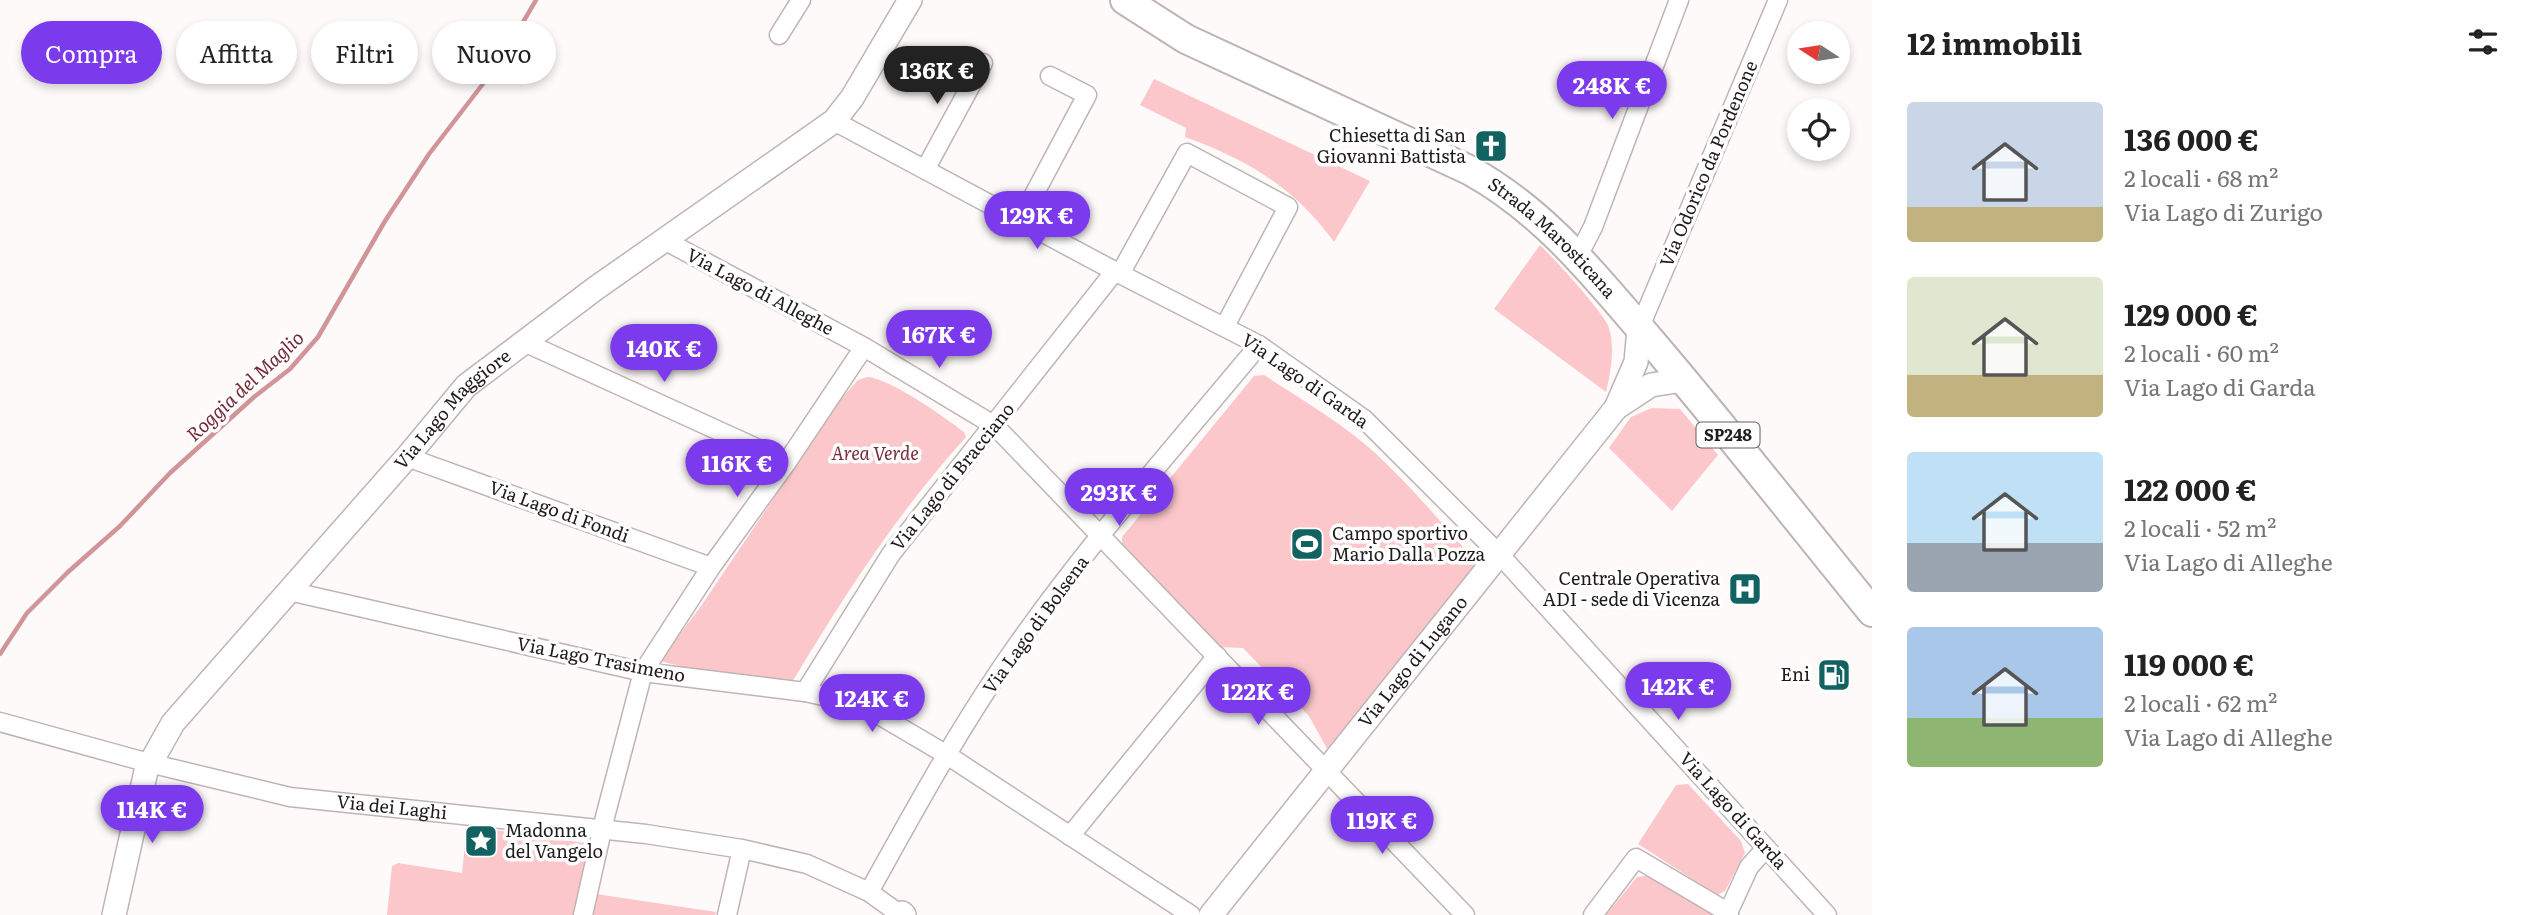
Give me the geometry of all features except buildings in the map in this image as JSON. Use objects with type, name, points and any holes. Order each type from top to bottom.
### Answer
[{"type":"main road","name":"Strada Marosticana","points":[[1125,0],[1186,40],[1497,185],[1537,217],[1578,257],[1639,328],[1872,612]]},
{"type":"street","points":[[779,35],[800,0]]},
{"type":"street","name":"Via Lago Maggiore","points":[[114,915],[149,763],[173,723],[466,386],[664,240],[834,121],[852,98],[911,0]]},
{"type":"street","points":[[1578,257],[1593,227],[1679,0]]},
{"type":"street","name":"Via Odorico da Pordenone","points":[[1639,328],[1779,0]]},
{"type":"street","points":[[926,168],[983,63]]},
{"type":"street","points":[[1021,219],[1087,95],[1050,76]]},
{"type":"street","name":"Via Lago di Garda","points":[[834,121],[1021,219],[1117,273],[1259,345],[1364,419],[1500,555],[1827,915]]},
{"type":"street","name":"Via Lago di Bracciano","points":[[805,692],[891,554],[1117,273],[1187,153],[1288,207],[1225,326]]},
{"type":"street","name":"Via Lago di Alleghe","points":[[664,240],[864,347],[995,426],[1465,915]]},
{"type":"street","name":"Via Lago di Lugano","points":[[1211,915],[1616,408],[1636,362],[1639,328]]},
{"type":"street","points":[[524,342],[787,462]]},
{"type":"street","name":"Via Lago di Bolsena","points":[[869,892],[947,755],[1013,652],[1101,536],[1259,345]]},
{"type":"street","points":[[583,915],[643,673],[711,567],[787,462],[864,347]]},
{"type":"street","name":"Via Lago di Lugano","points":[[1616,408],[1651,385],[1683,380]]},
{"type":"street","name":"Via Lago di Fondi","points":[[407,457],[711,567]]},
{"type":"street","name":"Via Lago Trasimeno","points":[[289,591],[643,673],[805,692],[869,709],[947,755],[1191,915]]},
{"type":"street","points":[[1070,836],[1217,656]]},
{"type":"street","name":"Via dei Laghi","points":[[0,722],[149,763],[290,797],[646,834],[742,849],[807,864],[869,892],[902,915]]},
{"type":"street","points":[[1593,915],[1636,858],[1728,914],[1749,867],[1766,848]]},
{"type":"street","points":[[727,915],[742,849]]},
{"type":"green space","points":[[1154,79],[1370,181],[1334,242],[1303,206],[1268,178],[1229,155],[1185,137],[1186,128],[1140,105]]},
{"type":"green space","points":[[1540,245],[1606,321],[1612,352],[1606,392],[1494,309]]},
{"type":"green space","points":[[1264,375],[1335,421],[1374,452],[1415,493],[1480,566],[1330,754],[1309,716],[1243,648],[1218,647],[1122,546],[1122,537],[1254,376]]},
{"type":"green space","name":"Area Verde","points":[[867,377],[889,384],[917,399],[964,432],[966,437],[918,494],[874,554],[794,679],[788,686],[752,684],[660,661],[701,606],[840,400],[858,380]]},
{"type":"green space","points":[[1652,408],[1680,409],[1718,455],[1672,511],[1609,448],[1631,417]]},
{"type":"green space","points":[[1688,784],[1741,841],[1745,853],[1725,891],[1717,895],[1638,844],[1676,785]]},
{"type":"green space","points":[[467,826],[592,844],[574,915],[387,915],[392,866],[398,863],[462,873]]},
{"type":"green space","points":[[1651,875],[1712,911],[1714,915],[1606,915],[1637,877]]},
{"type":"green space","points":[[596,894],[716,912],[715,915],[591,915]]},
{"type":"waterway","name":"Roggia del Maglio","points":[[0,654],[27,613],[68,572],[120,526],[170,473],[254,397],[290,369],[318,337],[385,221],[429,154],[499,63],[536,0]]},
{"type":"place","name":"Chiesetta di San Giovanni Battista","points":[[1491,146]]},
{"type":"place","name":"Campo sportivo Mario Dalla Pozza","points":[[1307,544]]},
{"type":"place","name":"Centrale Operativa ADI - sede di Vicenza","points":[[1745,589]]},
{"type":"place","name":"Eni","points":[[1834,675]]},
{"type":"place","name":"Madonna del Vangelo","points":[[481,841]]}]
